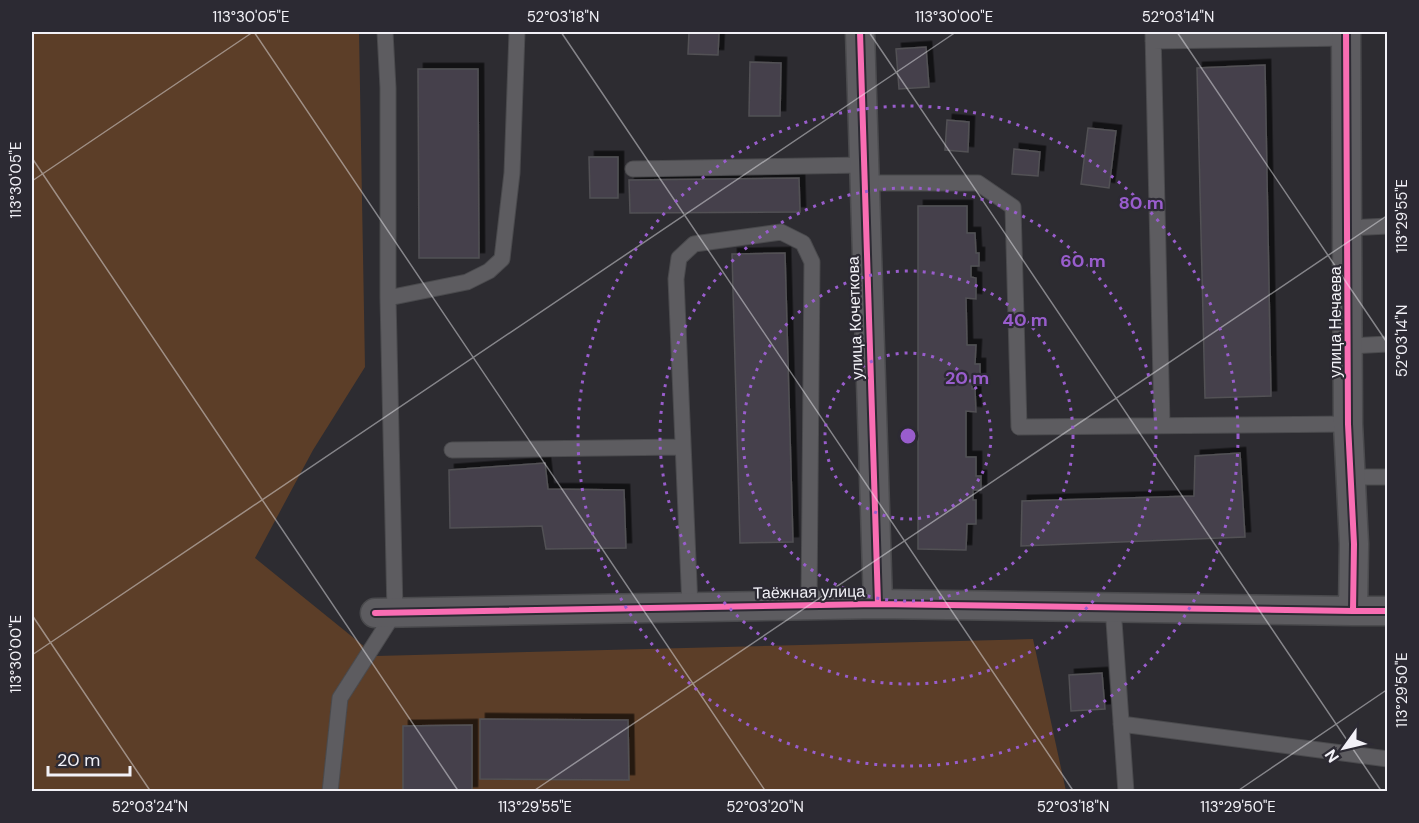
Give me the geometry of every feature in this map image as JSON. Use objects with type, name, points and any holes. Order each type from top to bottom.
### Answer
[{"type":"street","name":"улица Кочеткова","points":[[860,32],[878,604]]},
{"type":"street","name":"улица Нечаева","points":[[1346,35],[1348,424],[1354,544],[1353,611]]},
{"type":"street","name":"Таёжная улица","points":[[385,613],[878,604],[1388,610]]},
{"type":"lane","points":[[330,792],[340,698],[385,613],[388,88],[385,32]]},
{"type":"lane","points":[[388,298],[467,282],[489,271],[502,259],[512,174],[517,32]]},
{"type":"lane","points":[[1162,425],[1153,36],[1346,35]]},
{"type":"lane","points":[[633,169],[864,174],[978,183],[1013,207],[1019,427],[1348,424]]},
{"type":"lane","points":[[1348,228],[1388,226]]},
{"type":"lane","points":[[690,607],[676,279],[679,258],[694,244],[781,232],[803,243],[812,262],[809,605]]},
{"type":"lane","points":[[1349,346],[1388,344]]},
{"type":"lane","points":[[453,450],[682,447]]},
{"type":"lane","points":[[1351,477],[1388,477]]},
{"type":"lane","points":[[1113,607],[1126,792]]},
{"type":"lane","points":[[1121,724],[1388,759]]},
{"type":"shaded area","points":[[32,32],[359,32],[365,367],[313,450],[255,558],[376,656],[1033,639],[1066,791],[472,791],[471,725],[403,726],[403,791],[32,791]],"holes":[[[480,720],[628,720],[629,779],[480,779]]]},
{"type":"building","points":[[689,32],[719,32],[718,55],[688,54]]},
{"type":"building","points":[[926,47],[929,87],[899,89],[896,49]]},
{"type":"building","points":[[750,62],[781,63],[780,116],[749,116]]},
{"type":"building","points":[[1265,65],[1271,396],[1205,398],[1197,68]]},
{"type":"building","points":[[418,69],[478,69],[479,258],[419,258]]},
{"type":"building","points":[[947,120],[969,122],[968,152],[945,150]]},
{"type":"building","points":[[1088,128],[1116,131],[1109,188],[1081,184]]},
{"type":"building","points":[[1014,149],[1040,152],[1038,176],[1012,174]]},
{"type":"building","points":[[589,157],[618,157],[618,198],[590,198]]},
{"type":"building","points":[[799,178],[800,212],[630,213],[629,180]]},
{"type":"building","points":[[918,206],[967,206],[967,233],[975,233],[976,253],[979,253],[979,266],[971,266],[971,277],[976,278],[976,299],[966,298],[967,345],[976,345],[975,364],[980,364],[980,378],[972,378],[976,412],[966,411],[966,457],[976,457],[976,476],[981,476],[981,490],[973,490],[973,500],[976,500],[976,524],[967,524],[966,550],[918,549]]},
{"type":"building","points":[[785,253],[793,542],[740,543],[732,254]]},
{"type":"building","points":[[1240,453],[1245,537],[1021,546],[1022,501],[1194,496],[1195,456]]},
{"type":"building","points":[[545,463],[548,489],[624,490],[626,548],[546,549],[542,526],[450,528],[449,470]]},
{"type":"building","points":[[1102,673],[1105,709],[1071,711],[1069,675]]},
{"type":"building","points":[[480,719],[628,720],[629,780],[480,779]]},
{"type":"building","points":[[472,725],[472,792],[403,792],[403,726]]},
{"type":"cycle path","points":[[860,32],[878,604]]},
{"type":"cycle path","points":[[1346,32],[1348,424],[1354,544],[1353,611]]},
{"type":"cycle path","points":[[375,613],[878,604],[1388,611]]}]
